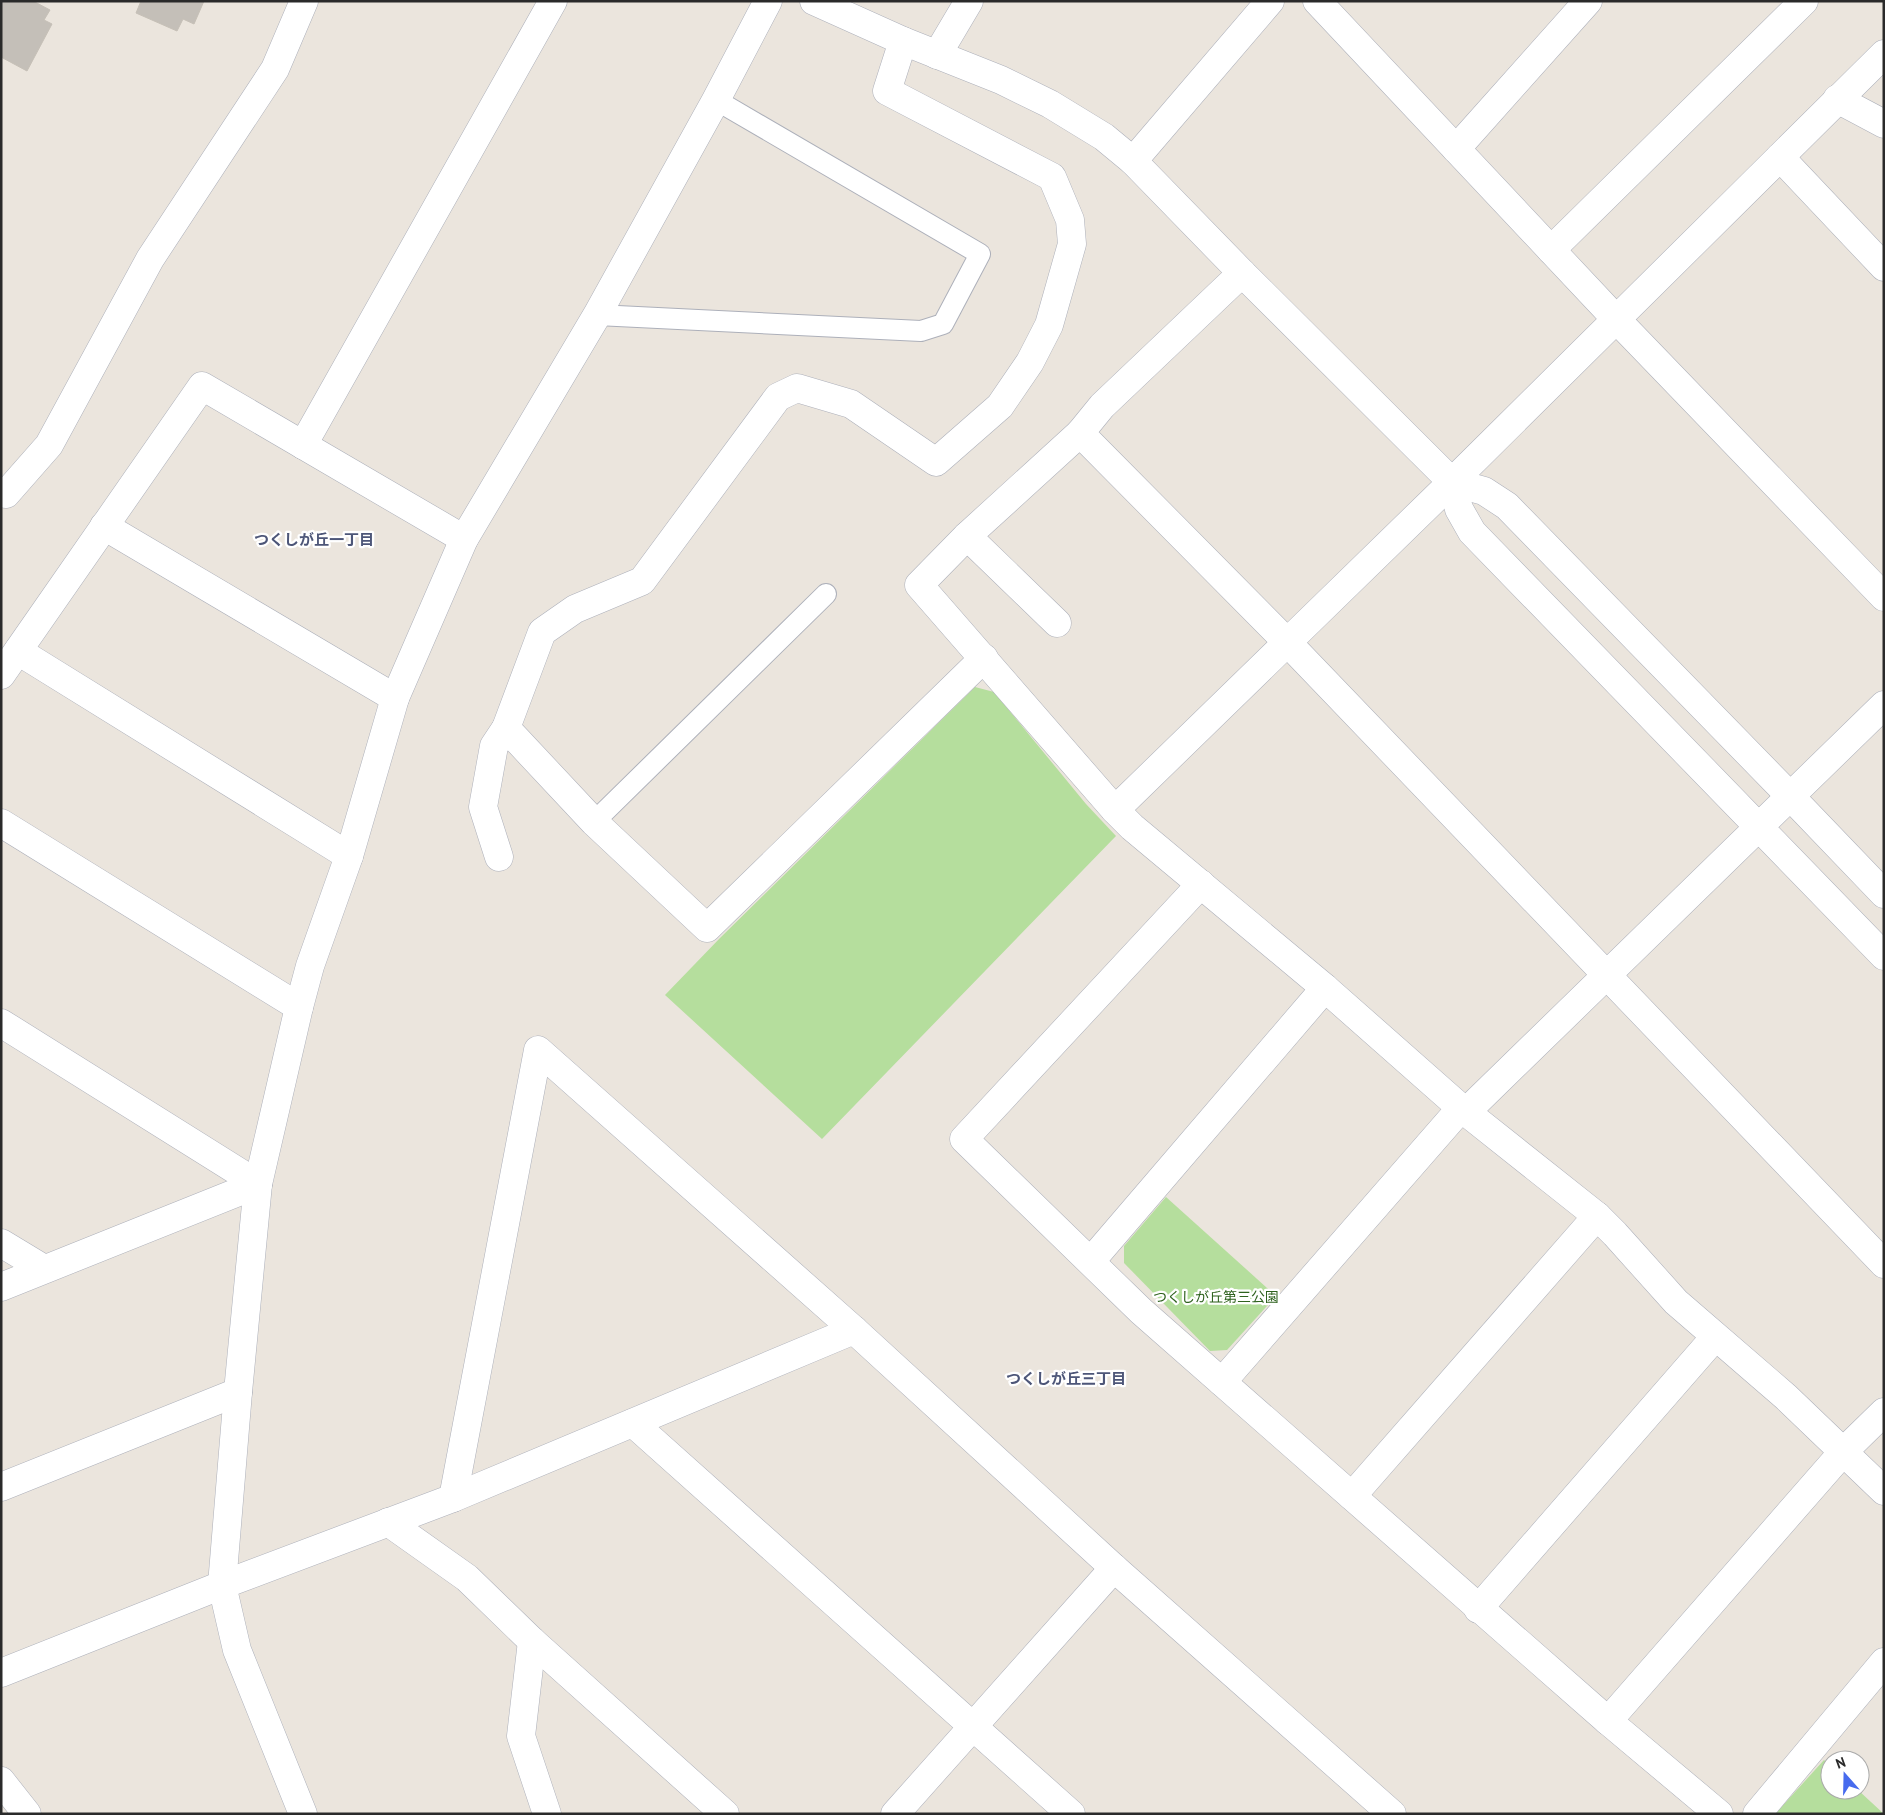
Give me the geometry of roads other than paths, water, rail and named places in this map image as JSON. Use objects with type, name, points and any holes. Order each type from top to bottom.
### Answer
[{"type":"street","points":[[6,494],[49,445],[150,259],[275,68],[304,1]]},
{"type":"street","points":[[304,446],[553,1]]},
{"type":"street","points":[[303,1814],[236,1650],[222,1584],[258,1184],[298,1007],[310,966],[349,856],[395,698],[464,539],[597,314],[716,100],[768,1]]},
{"type":"street","points":[[814,1],[903,41],[1002,80],[1050,104],[1104,137],[1133,161],[1242,273],[1452,482],[1484,491],[1507,506],[1884,894]]},
{"type":"street","points":[[937,55],[970,1]]},
{"type":"street","points":[[1133,161],[1270,1]]},
{"type":"street","points":[[1317,1],[1616,319],[1884,597]]},
{"type":"street","points":[[1456,149],[1588,1]]},
{"type":"street","points":[[1551,250],[1804,1]]},
{"type":"street","points":[[499,857],[484,806],[494,746],[506,728],[542,632],[575,609],[642,581],[778,397],[797,388],[851,404],[936,462],[1000,406],[1030,362],[1049,325],[1072,244],[1070,220],[1052,177],[887,91],[903,41]]},
{"type":"street","points":[[1115,810],[1452,482],[1884,54]]},
{"type":"street","points":[[1837,99],[1884,124]]},
{"type":"street","points":[[1780,157],[1884,267]]},
{"type":"street","points":[[1242,273],[1102,406],[1080,433],[967,536],[918,585],[1132,827],[1325,988],[1463,1110],[1597,1216],[1676,1302],[1786,1397],[1884,1491]]},
{"type":"street","points":[[1,674],[202,386],[464,539]]},
{"type":"street","points":[[1080,433],[1288,642],[1884,1264]]},
{"type":"street","points":[[1452,482],[1459,509],[1472,532],[1884,956]]},
{"type":"street","points":[[104,526],[395,698]]},
{"type":"street","points":[[967,536],[1057,623]]},
{"type":"street","points":[[18,651],[349,856]]},
{"type":"street","points":[[506,728],[594,822],[707,928],[984,658]]},
{"type":"street","points":[[1222,1382],[1463,1110],[1606,975],[1884,704]]},
{"type":"street","points":[[1,823],[298,1007]]},
{"type":"street","points":[[1201,884],[964,1139],[1141,1310],[1478,1608],[1608,1721],[1720,1814]]},
{"type":"street","points":[[1091,1261],[1325,988]]},
{"type":"street","points":[[1,1023],[258,1184]]},
{"type":"street","points":[[453,1498],[538,1050],[854,1330],[1114,1568],[1392,1814]]},
{"type":"street","points":[[1,1286],[258,1184]]},
{"type":"street","points":[[1352,1496],[1597,1216]]},
{"type":"street","points":[[1,1243],[44,1269]]},
{"type":"street","points":[[1,1673],[222,1584],[453,1498],[854,1330]]},
{"type":"street","points":[[1478,1608],[1715,1336]]},
{"type":"street","points":[[1,1487],[238,1392]]},
{"type":"street","points":[[1608,1721],[1843,1452],[1884,1412]]},
{"type":"street","points":[[633,1423],[1071,1814]]},
{"type":"street","points":[[388,1522],[467,1578],[532,1641],[725,1814]]},
{"type":"street","points":[[895,1814],[1114,1568]]},
{"type":"street","points":[[532,1641],[520,1736],[547,1814]]},
{"type":"street","points":[[1757,1814],[1884,1662]]},
{"type":"street","points":[[1,1782],[27,1814]]},
{"type":"lane","points":[[597,314],[921,331],[942,324],[980,254],[716,100]]},
{"type":"lane","points":[[594,822],[826,594]]},
{"type":"district","name":"つくしが丘一丁目","points":[[314,540]]},
{"type":"district","name":"つくしが丘三丁目","points":[[1066,1379]]},
{"type":"park label","name":"つくしが丘第三公園","points":[[1216,1297]]}]
